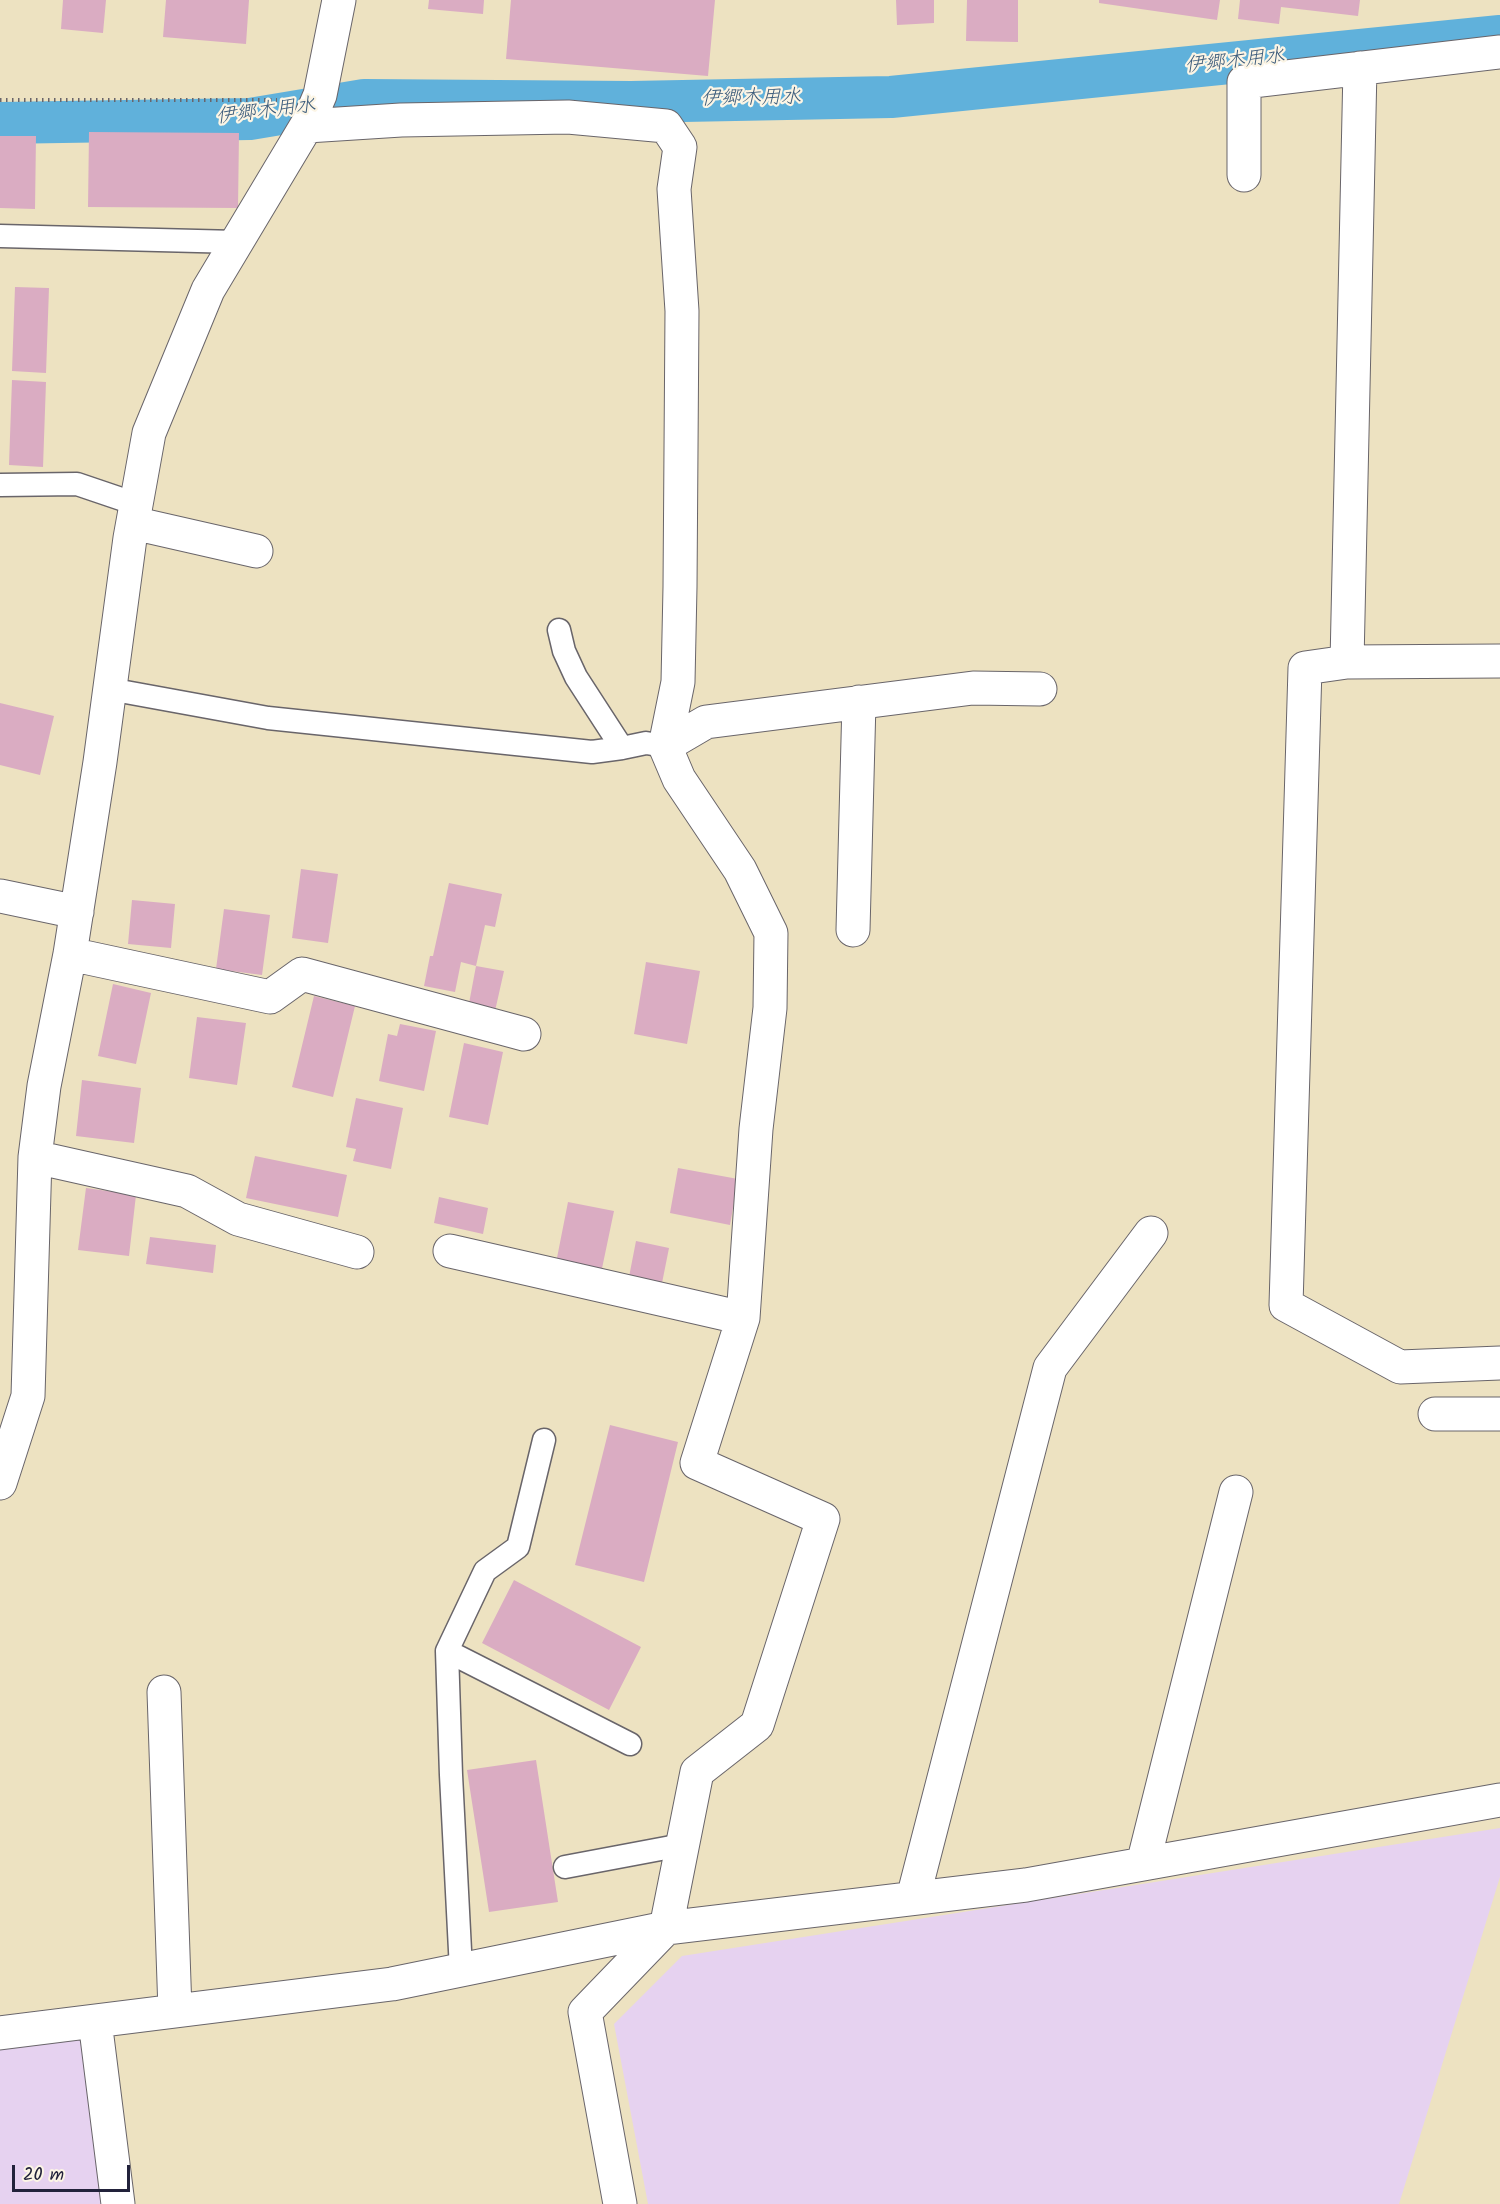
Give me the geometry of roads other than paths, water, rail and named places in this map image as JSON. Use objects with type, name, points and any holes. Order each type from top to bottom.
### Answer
[{"type":"street","points":[[0,1483],[28,1396],[35,1157],[44,1086],[77,912],[134,513],[149,433],[208,290],[314,107],[339,0]]},
{"type":"street","points":[[1244,175],[1244,82],[1500,52]]},
{"type":"street","points":[[1347,662],[1360,68]]},
{"type":"street","points":[[314,107],[401,120],[568,117],[666,126],[680,147],[674,189],[682,311],[678,682],[665,746],[679,779],[740,870],[771,933],[770,1008],[756,1129],[743,1318],[697,1463],[823,1519],[757,1725],[697,1772],[666,1928],[585,2012],[620,2204]]},
{"type":"street","points":[[134,513],[256,551]]},
{"type":"street","points":[[1500,661],[1347,662],[1305,668],[1286,1305],[1400,1367],[1500,1363]]},
{"type":"street","points":[[665,746],[706,722],[973,688],[1040,689]]},
{"type":"street","points":[[853,930],[859,702]]},
{"type":"street","points":[[0,896],[77,912]]},
{"type":"street","points":[[70,954],[270,997],[302,974],[524,1034]]},
{"type":"street","points":[[35,1157],[187,1191],[238,1219],[357,1252]]},
{"type":"street","points":[[913,1898],[1050,1368],[1150,1233]]},
{"type":"street","points":[[450,1251],[743,1318]]},
{"type":"street","points":[[1435,1414],[1500,1414]]},
{"type":"street","points":[[1143,1864],[1236,1492]]},
{"type":"street","points":[[164,1692],[175,2011]]},
{"type":"street","points":[[0,2033],[392,1984],[666,1928],[1026,1885],[1500,1800]]},
{"type":"street","points":[[95,2021],[118,2204]]},
{"type":"lane","points":[[0,236],[237,242]]},
{"type":"lane","points":[[0,485],[77,484],[134,513]]},
{"type":"lane","points":[[559,630],[564,651],[576,677],[622,748]]},
{"type":"lane","points":[[109,689],[279,719],[592,752],[646,743],[665,746]]},
{"type":"lane","points":[[460,1970],[447,1651],[485,1571],[518,1547],[544,1440]]},
{"type":"lane","points":[[447,1651],[630,1744]]},
{"type":"lane","points":[[565,1867],[682,1845]]},
{"type":"waterway","name":"伊郷木用水","points":[[0,123],[250,119],[364,100],[631,102],[891,97],[1500,36]]}]
